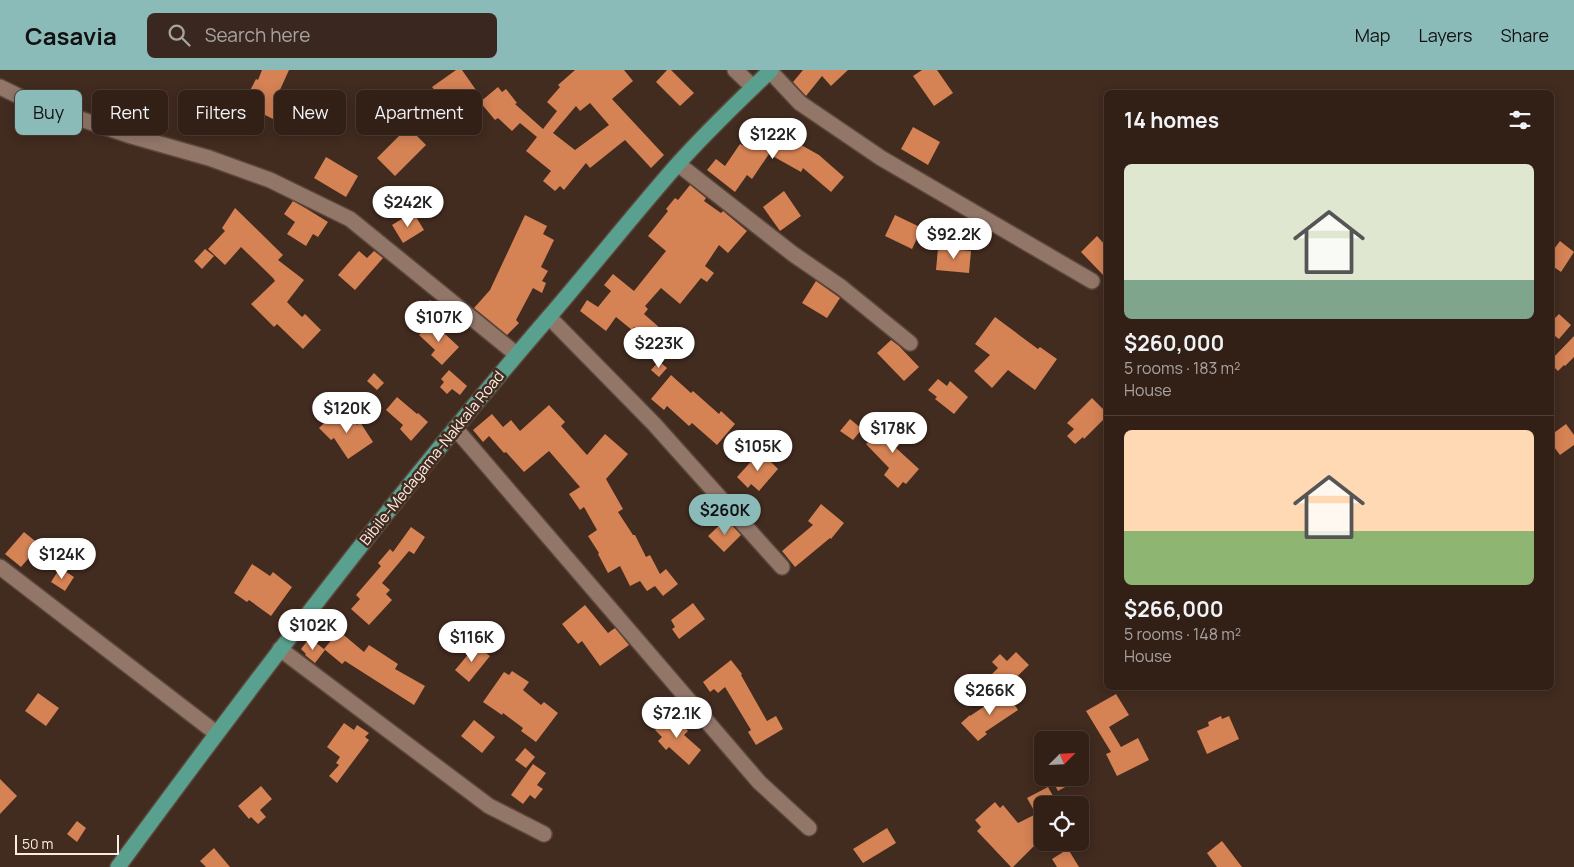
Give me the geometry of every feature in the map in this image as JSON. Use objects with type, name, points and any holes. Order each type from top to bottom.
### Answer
[{"type":"main road","name":"Bibile-Medagama-Nakkala Road","points":[[118,867],[280,649],[455,428],[678,164],[771,70]]},
{"type":"lane","points":[[735,70],[753,87]]},
{"type":"lane","points":[[771,70],[800,103],[881,158],[1092,281]]},
{"type":"lane","points":[[0,87],[33,103],[128,136],[209,158],[270,180],[350,219],[516,354]]},
{"type":"lane","points":[[678,164],[794,254],[841,287],[910,343]]},
{"type":"lane","points":[[549,317],[654,424],[782,568]]},
{"type":"lane","points":[[455,428],[747,768],[810,828]]},
{"type":"lane","points":[[0,567],[216,733]]},
{"type":"lane","points":[[280,649],[489,806],[544,834]]},
{"type":"building","points":[[262,70],[289,70],[280,90],[274,90],[273,119],[264,114],[264,90],[250,90],[256,79],[258,80]]},
{"type":"building","points":[[456,70],[462,70],[476,90],[435,90],[432,87]]},
{"type":"building","points":[[575,70],[624,70],[633,81],[612,99],[664,155],[651,168],[625,140],[590,168],[586,163],[564,190],[560,186],[555,191],[543,181],[551,171],[526,151],[537,137],[520,123],[512,131],[498,118],[495,120],[482,104],[482,100],[498,87],[502,92],[506,89],[517,103],[515,104],[543,129],[557,111],[547,102],[560,87],[558,85]],"holes":[[[590,103],[609,125],[575,150],[553,133],[576,106],[580,111]]]},
{"type":"building","points":[[667,70],[671,70],[694,93],[680,106],[656,82]]},
{"type":"building","points":[[803,70],[848,70],[831,86],[822,76],[806,96],[793,82]]},
{"type":"building","points":[[922,70],[937,70],[953,93],[934,106],[913,76]]},
{"type":"building","points":[[760,124],[776,136],[778,132],[819,155],[844,177],[831,192],[803,168],[801,172],[769,154],[752,179],[747,175],[735,192],[707,170],[716,159],[725,166],[740,144],[744,146]]},
{"type":"building","points":[[913,127],[940,142],[928,165],[901,149]]},
{"type":"building","points":[[400,135],[416,135],[426,145],[395,176],[377,158]]},
{"type":"building","points":[[326,157],[358,176],[346,197],[314,178]]},
{"type":"building","points":[[690,185],[706,198],[704,201],[721,213],[723,211],[747,231],[728,253],[719,245],[705,266],[714,273],[707,282],[701,278],[680,304],[661,288],[645,306],[648,309],[644,314],[668,335],[657,347],[634,327],[632,330],[616,317],[606,331],[580,311],[587,300],[598,307],[611,291],[604,285],[613,274],[634,291],[666,251],[648,236],[668,211],[666,209],[675,198],[678,200]]},
{"type":"building","points":[[784,191],[801,216],[780,231],[763,207]]},
{"type":"building","points":[[293,201],[328,222],[318,237],[313,234],[306,246],[287,234],[295,222],[284,214]]},
{"type":"building","points":[[235,208],[283,255],[278,260],[304,280],[287,302],[302,317],[305,314],[321,330],[303,349],[277,324],[274,327],[251,304],[275,281],[273,278],[241,247],[225,265],[208,249],[225,231],[222,228]]},
{"type":"building","points":[[413,212],[424,230],[403,243],[392,225]]},
{"type":"building","points":[[525,215],[547,226],[543,234],[554,240],[541,267],[548,271],[542,281],[546,283],[542,293],[533,288],[516,320],[519,323],[507,335],[474,308],[490,290]]},
{"type":"building","points":[[895,215],[922,228],[912,249],[885,236]]},
{"type":"building","points":[[1097,236],[1104,244],[1104,276],[1081,252]]},
{"type":"building","points":[[1560,241],[1574,252],[1561,272],[1554,267],[1554,249]]},
{"type":"building","points":[[938,248],[971,251],[969,273],[936,270]]},
{"type":"building","points":[[205,249],[214,256],[202,269],[194,261]]},
{"type":"building","points":[[359,251],[367,258],[374,251],[383,258],[355,290],[338,275]]},
{"type":"building","points":[[816,281],[840,298],[827,318],[802,303]]},
{"type":"building","points":[[430,300],[440,307],[429,321],[419,314]]},
{"type":"building","points":[[1559,314],[1571,325],[1559,339],[1554,335],[1554,319]]},
{"type":"building","points":[[995,317],[1038,349],[1040,347],[1057,359],[1035,390],[1008,370],[992,388],[974,371],[990,355],[975,344]]},
{"type":"building","points":[[431,321],[459,347],[442,365],[431,355],[435,350],[419,335]]},
{"type":"building","points":[[1574,336],[1574,357],[1558,371],[1554,367],[1554,357]]},
{"type":"building","points":[[891,340],[919,367],[904,381],[877,353]]},
{"type":"building","points":[[659,361],[667,368],[659,377],[651,370]]},
{"type":"building","points":[[449,370],[467,386],[460,395],[452,389],[447,394],[440,387],[444,382],[441,379]]},
{"type":"building","points":[[374,373],[384,383],[377,390],[367,381]]},
{"type":"building","points":[[671,375],[691,393],[693,391],[719,414],[721,411],[735,424],[717,445],[692,423],[689,426],[667,406],[664,410],[651,399]]},
{"type":"building","points":[[938,379],[947,386],[950,381],[968,397],[954,414],[935,399],[937,397],[928,390]]},
{"type":"building","points":[[397,397],[428,422],[411,441],[400,429],[403,425],[386,410]]},
{"type":"building","points":[[1092,398],[1104,410],[1104,419],[1084,439],[1083,437],[1075,444],[1067,436],[1074,429],[1067,423]]},
{"type":"building","points":[[549,405],[565,422],[561,426],[587,455],[605,434],[628,454],[606,479],[623,509],[618,512],[633,535],[635,535],[646,557],[650,555],[660,574],[666,569],[678,584],[663,596],[655,586],[647,591],[640,581],[630,586],[620,566],[608,573],[599,553],[588,536],[597,530],[584,507],[580,510],[569,494],[580,487],[549,451],[524,472],[489,436],[483,442],[473,430],[492,414],[503,427],[511,420],[520,431]]},
{"type":"building","points":[[342,409],[357,425],[360,422],[373,442],[348,459],[334,438],[331,440],[319,428]]},
{"type":"building","points":[[850,419],[862,429],[853,440],[840,431]]},
{"type":"building","points":[[890,420],[907,437],[896,448],[919,469],[906,484],[903,482],[898,488],[884,475],[889,468],[866,444]]},
{"type":"building","points":[[1566,424],[1574,435],[1574,445],[1560,455],[1554,447],[1554,433]]},
{"type":"building","points":[[762,453],[778,469],[759,491],[751,484],[748,488],[737,477],[756,456],[757,458]]},
{"type":"building","points":[[821,504],[844,523],[831,539],[795,567],[782,551],[813,525],[808,521]]},
{"type":"building","points":[[726,519],[741,535],[724,552],[708,536]]},
{"type":"building","points":[[411,527],[425,537],[414,554],[409,551],[382,583],[390,590],[386,594],[392,600],[369,625],[351,609],[360,599],[356,595],[381,566],[378,563],[390,549],[393,552]]},
{"type":"building","points":[[24,532],[40,545],[21,567],[5,554]]},
{"type":"building","points":[[252,564],[270,576],[273,572],[292,587],[271,616],[249,600],[247,602],[234,593]]},
{"type":"building","points":[[60,568],[74,577],[65,591],[51,582]]},
{"type":"building","points":[[693,603],[705,619],[679,639],[672,629],[675,627],[671,620]]},
{"type":"building","points":[[585,605],[608,633],[615,628],[629,645],[600,666],[582,641],[578,644],[562,624]]},
{"type":"building","points":[[339,631],[364,652],[369,645],[398,664],[395,669],[425,686],[414,705],[345,661],[342,664],[324,649]]},
{"type":"building","points":[[308,640],[314,644],[315,642],[325,650],[315,663],[301,649]]},
{"type":"building","points":[[476,645],[490,656],[469,682],[455,670]]},
{"type":"building","points":[[1016,652],[1029,665],[1005,688],[992,674],[998,668],[992,662],[1000,654],[1007,661]]},
{"type":"building","points":[[731,660],[742,674],[767,721],[776,716],[783,729],[756,745],[748,732],[751,730],[725,687],[718,693],[714,689],[710,692],[703,682]]},
{"type":"building","points":[[512,671],[529,682],[523,690],[541,705],[544,702],[558,713],[536,742],[521,731],[523,728],[503,713],[502,715],[483,702],[504,672],[509,675]]},
{"type":"building","points":[[1006,692],[1018,710],[985,732],[987,734],[978,741],[961,723]]},
{"type":"building","points":[[38,693],[59,708],[46,726],[25,711]]},
{"type":"building","points":[[1116,694],[1129,715],[1109,727],[1121,747],[1138,738],[1149,760],[1117,776],[1106,754],[1111,752],[1086,711]]},
{"type":"building","points":[[676,711],[683,719],[680,722],[688,731],[684,735],[701,750],[689,765],[669,747],[666,750],[658,741],[662,737],[655,730]]},
{"type":"building","points":[[1221,716],[1222,719],[1229,716],[1239,739],[1207,754],[1197,731],[1209,726],[1208,722]]},
{"type":"building","points":[[474,720],[495,737],[482,753],[461,736]]},
{"type":"building","points":[[344,723],[354,730],[357,725],[369,733],[365,737],[369,740],[337,783],[329,776],[339,765],[336,763],[340,757],[327,747]]},
{"type":"building","points":[[525,748],[535,757],[526,768],[515,760]]},
{"type":"building","points":[[533,764],[546,773],[537,785],[543,789],[535,799],[530,795],[523,804],[511,795]]},
{"type":"building","points":[[0,779],[17,796],[0,814]]},
{"type":"building","points":[[261,786],[272,799],[260,810],[266,817],[258,824],[251,817],[249,819],[238,806]]},
{"type":"building","points":[[1055,786],[1067,786],[1058,791]]},
{"type":"building","points":[[1048,787],[1053,796],[1034,796],[1034,810],[1027,798]]},
{"type":"building","points":[[995,802],[1000,808],[1003,805],[1018,823],[1034,815],[1034,846],[1011,867],[977,831],[981,827],[975,820]]},
{"type":"building","points":[[77,821],[86,828],[77,842],[67,834]]},
{"type":"building","points":[[887,828],[896,843],[863,863],[853,849]]},
{"type":"building","points":[[1222,841],[1242,867],[1217,867],[1207,853]]},
{"type":"building","points":[[214,848],[230,867],[206,867],[200,861]]},
{"type":"building","points":[[1065,851],[1069,851],[1079,867],[1057,867],[1052,859]]}]
